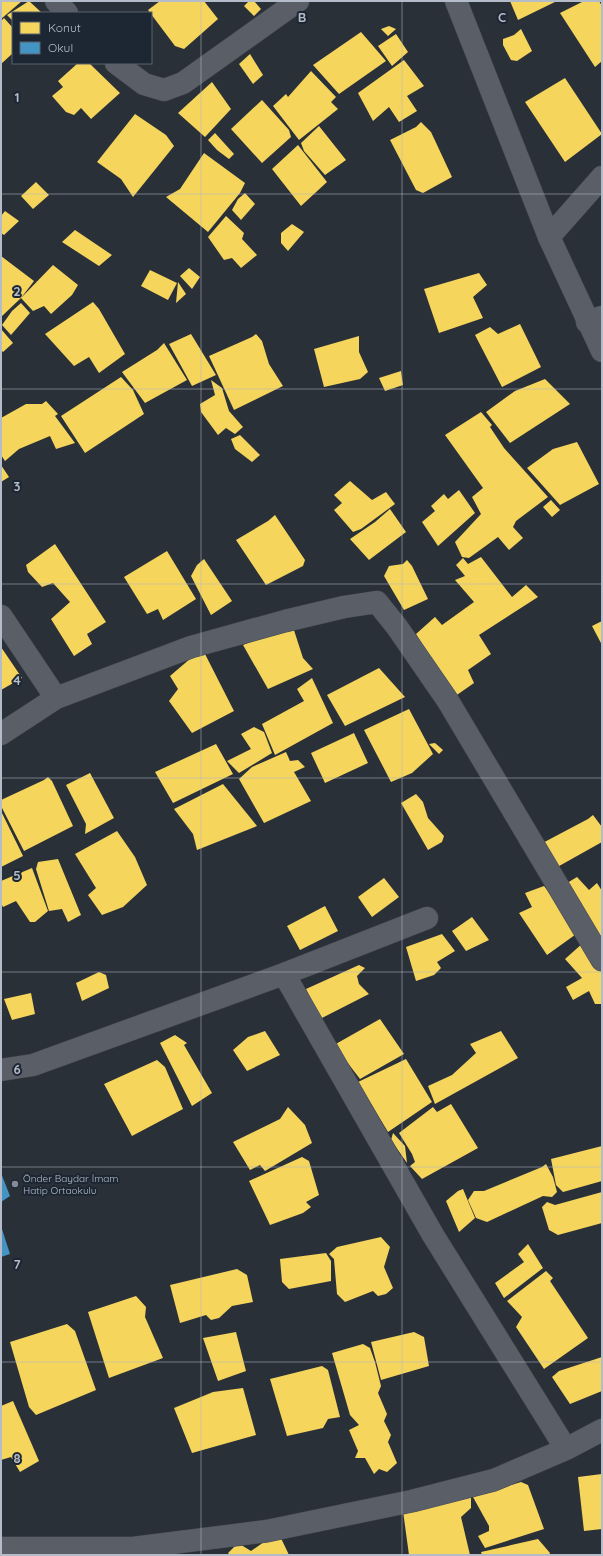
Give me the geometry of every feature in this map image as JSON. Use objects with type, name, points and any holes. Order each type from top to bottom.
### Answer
[{"type":"street","points":[[56,1],[66,12]]},
{"type":"street","points":[[117,64],[144,84],[164,90],[183,83],[298,1]]},
{"type":"street","points":[[456,1],[548,237],[595,319],[602,351]]},
{"type":"street","points":[[548,237],[602,177]]},
{"type":"street","points":[[1,734],[56,698],[191,647],[285,621],[344,607],[377,602],[397,627],[448,701],[602,960]]},
{"type":"street","points":[[1,616],[56,698]]},
{"type":"street","points":[[1,1070],[33,1065],[284,974],[427,918]]},
{"type":"street","points":[[284,974],[433,1235],[566,1449]]},
{"type":"street","points":[[1,1548],[133,1548],[268,1531],[412,1501],[494,1480],[566,1449],[602,1430]]},
{"type":"building: Konut","points":[[1,1],[22,1],[1,19]]},
{"type":"building: Konut","points":[[29,1],[41,12],[12,12],[12,20],[7,15]]},
{"type":"building: Konut","points":[[160,1],[204,1],[218,19],[184,49],[175,46],[152,15],[152,12],[148,10]]},
{"type":"building: Konut","points":[[249,1],[254,1],[261,9],[254,16],[244,6]]},
{"type":"building: Konut","points":[[510,1],[557,1],[518,20]]},
{"type":"building: Konut","points":[[584,1],[599,1],[602,6],[602,61],[595,67],[560,13]]},
{"type":"building: Konut","points":[[4,18],[12,27],[12,54],[1,64],[1,21]]},
{"type":"building: Konut","points":[[389,26],[396,29],[388,36],[381,29]]},
{"type":"building: Konut","points":[[521,29],[532,51],[517,61],[511,60],[503,45],[503,39],[514,35]]},
{"type":"building: Konut","points":[[361,32],[386,61],[339,94],[313,65]]},
{"type":"building: Konut","points":[[396,34],[408,52],[392,66],[378,46]]},
{"type":"building: Konut","points":[[250,54],[263,75],[253,84],[239,64]]},
{"type":"building: Konut","points":[[404,60],[424,86],[407,96],[417,111],[399,122],[389,107],[373,121],[358,93]]},
{"type":"building: Konut","points":[[77,64],[90,64],[120,93],[91,119],[81,108],[74,115],[66,112],[52,96],[63,87],[58,81]]},
{"type":"building: Konut","points":[[311,71],[336,97],[331,102],[338,109],[299,140],[273,106],[286,94],[288,97]]},
{"type":"building: Konut","points":[[565,78],[602,134],[565,162],[525,102]]},
{"type":"building: Konut","points":[[212,82],[231,109],[205,137],[178,113]]},
{"type":"building: Konut","points":[[262,100],[289,130],[291,137],[262,163],[231,129]]},
{"type":"building: Konut","points":[[135,114],[166,135],[174,146],[133,197],[121,179],[97,162]]},
{"type":"building: Konut","points":[[421,122],[431,132],[452,177],[423,193],[416,190],[390,140],[416,127]]},
{"type":"building: Konut","points":[[319,126],[346,160],[325,175],[304,151],[301,143]]},
{"type":"building: Konut","points":[[215,133],[234,154],[229,159],[217,150],[208,140]]},
{"type":"building: Konut","points":[[298,145],[327,182],[301,206],[272,169]]},
{"type":"building: Konut","points":[[204,153],[245,183],[240,193],[208,232],[166,197],[180,189]]},
{"type":"building: Konut","points":[[36,182],[49,195],[33,209],[21,196]]},
{"type":"building: Konut","points":[[245,193],[255,204],[241,220],[232,210],[238,199]]},
{"type":"building: Konut","points":[[5,211],[19,221],[4,235],[1,233],[1,216]]},
{"type":"building: Konut","points":[[226,216],[244,233],[242,239],[257,255],[241,268],[232,258],[224,260],[208,237]]},
{"type":"building: Konut","points":[[292,224],[304,232],[288,251],[281,243],[281,233]]},
{"type":"building: Konut","points":[[75,230],[112,255],[99,266],[62,242]]},
{"type":"building: Konut","points":[[1,256],[34,281],[21,298],[1,317]]},
{"type":"building: Konut","points":[[53,265],[78,285],[72,295],[51,314],[44,306],[33,311],[21,298]]},
{"type":"building: Konut","points":[[189,268],[200,277],[192,289],[180,276]]},
{"type":"building: Konut","points":[[150,270],[177,283],[168,300],[141,286]]},
{"type":"building: Konut","points":[[479,273],[487,285],[473,297],[483,318],[439,333],[424,289]]},
{"type":"building: Konut","points":[[178,282],[186,294],[176,303]]},
{"type":"building: Konut","points":[[93,302],[99,309],[125,354],[99,373],[89,357],[74,366],[45,334]]},
{"type":"building: Konut","points":[[21,303],[30,313],[11,335],[2,325],[12,311]]},
{"type":"building: Konut","points":[[520,324],[541,367],[502,387],[475,335],[490,327],[498,334]]},
{"type":"building: Konut","points":[[1,329],[13,343],[3,352],[1,350]]},
{"type":"building: Konut","points":[[191,334],[216,375],[192,386],[169,344]]},
{"type":"building: Konut","points":[[256,334],[262,341],[269,364],[283,386],[234,410],[209,356]]},
{"type":"building: Konut","points":[[359,336],[359,352],[368,372],[360,379],[324,387],[314,349]]},
{"type":"building: Konut","points":[[164,343],[187,380],[145,403],[122,372],[157,350]]},
{"type":"building: Konut","points":[[401,371],[403,385],[385,391],[379,378]]},
{"type":"building: Konut","points":[[121,377],[133,390],[144,414],[85,453],[61,416]]},
{"type":"building: Konut","points":[[545,379],[570,404],[510,443],[486,412],[515,391]]},
{"type":"building: Konut","points":[[211,380],[222,388],[229,411],[243,427],[235,434],[226,428],[218,435],[201,412],[200,404],[215,395]]},
{"type":"building: Konut","points":[[46,401],[58,414],[55,416],[75,443],[56,449],[50,436],[19,449],[5,461],[1,455],[1,418],[26,404],[42,404]]},
{"type":"building: Konut","points":[[481,412],[492,425],[490,427],[504,448],[548,497],[516,521],[513,527],[523,538],[509,550],[498,537],[469,558],[462,557],[455,542],[481,514],[472,497],[483,488],[445,435]]},
{"type":"building: Konut","points":[[240,435],[260,455],[252,462],[235,449],[231,439]]},
{"type":"building: Konut","points":[[577,442],[599,484],[560,505],[527,468],[553,449]]},
{"type":"building: Konut","points":[[1,465],[9,477],[1,482]]},
{"type":"building: Konut","points":[[350,481],[372,500],[386,492],[395,504],[361,529],[353,532],[334,510],[342,503],[334,495]]},
{"type":"building: Konut","points":[[459,490],[475,513],[438,546],[422,522],[435,511],[431,506],[444,494],[448,499]]},
{"type":"building: Konut","points":[[551,500],[560,510],[552,517],[543,507]]},
{"type":"building: Konut","points":[[390,509],[406,532],[369,560],[350,539],[375,522]]},
{"type":"building: Konut","points":[[275,515],[305,560],[303,566],[266,585],[236,540],[268,521]]},
{"type":"building: Konut","points":[[55,544],[106,622],[87,634],[92,644],[74,656],[51,619],[70,602],[53,583],[42,587],[28,572],[26,565]]},
{"type":"building: Konut","points":[[167,551],[196,599],[163,620],[158,609],[147,614],[124,577]]},
{"type":"building: Konut","points":[[481,557],[512,597],[526,585],[538,597],[479,635],[491,654],[468,670],[474,683],[454,697],[416,634],[435,617],[442,625],[474,602],[455,580],[465,576],[456,565],[463,558],[468,564]]},
{"type":"building: Konut","points":[[204,559],[232,601],[211,615],[191,576],[197,565]]},
{"type":"building: Konut","points":[[407,560],[412,566],[428,599],[404,610],[384,576],[389,566],[403,564]]},
{"type":"building: Konut","points":[[602,621],[602,645],[592,626]]},
{"type":"building: Konut","points":[[292,624],[303,658],[313,669],[268,689],[243,645]]},
{"type":"building: Konut","points":[[1,647],[22,678],[1,690]]},
{"type":"building: Konut","points":[[205,654],[234,711],[192,733],[169,701],[178,689],[170,676],[191,658]]},
{"type":"building: Konut","points":[[379,668],[405,697],[345,726],[327,695]]},
{"type":"building: Konut","points":[[312,678],[333,723],[275,755],[262,724],[304,701],[297,689]]},
{"type":"building: Konut","points":[[409,709],[433,754],[412,773],[391,782],[364,730]]},
{"type":"building: Konut","points":[[254,727],[264,732],[272,753],[239,773],[227,761],[251,749],[241,734]]},
{"type":"building: Konut","points":[[354,733],[368,763],[325,783],[311,753]]},
{"type":"building: Konut","points":[[435,743],[443,750],[439,754],[429,744]]},
{"type":"building: Konut","points":[[216,744],[233,774],[173,803],[155,772]]},
{"type":"building: Konut","points":[[286,752],[290,761],[298,760],[305,767],[294,772],[311,801],[264,823],[239,779],[252,767]]},
{"type":"building: Konut","points":[[90,773],[114,818],[85,834],[86,824],[66,785]]},
{"type":"building: Konut","points":[[48,777],[52,781],[73,826],[24,851],[1,806],[1,800]]},
{"type":"building: Konut","points":[[223,784],[257,826],[197,850],[193,834],[174,809]]},
{"type":"building: Konut","points":[[416,794],[423,802],[428,818],[444,836],[442,842],[428,850],[401,803]]},
{"type":"building: Konut","points":[[1,811],[23,856],[1,867]]},
{"type":"building: Konut","points":[[593,815],[602,827],[602,842],[552,870],[535,847]]},
{"type":"building: Konut","points":[[117,831],[135,857],[147,885],[123,907],[102,915],[88,895],[96,888],[75,854]]},
{"type":"building: Konut","points":[[58,859],[81,915],[68,922],[62,909],[49,911],[36,869],[38,862]]},
{"type":"building: Konut","points":[[32,868],[48,911],[35,922],[30,922],[16,901],[3,907],[1,903],[1,881]]},
{"type":"building: Konut","points":[[577,877],[589,890],[597,883],[602,891],[602,943],[562,886]]},
{"type":"building: Konut","points":[[384,878],[399,897],[372,917],[358,897]]},
{"type":"building: Konut","points":[[544,886],[579,932],[547,955],[519,913],[532,907],[525,893]]},
{"type":"building: Konut","points":[[325,906],[338,931],[300,950],[287,926]]},
{"type":"building: Konut","points":[[472,917],[489,940],[466,951],[452,931]]},
{"type":"building: Konut","points":[[442,934],[455,951],[437,962],[441,968],[434,975],[416,981],[406,947]]},
{"type":"building: Konut","points":[[583,943],[602,969],[601,1004],[595,1004],[589,991],[573,1000],[566,987],[582,978],[565,959]]},
{"type":"building: Konut","points":[[359,965],[365,968],[357,976],[359,984],[369,994],[320,1019],[306,989]]},
{"type":"building: Konut","points":[[99,972],[106,975],[109,988],[82,1001],[76,983]]},
{"type":"building: Konut","points":[[31,993],[35,1014],[12,1020],[4,999]]},
{"type":"building: Konut","points":[[380,1019],[404,1054],[360,1079],[334,1045]]},
{"type":"building: Konut","points":[[265,1031],[280,1055],[247,1071],[233,1050],[248,1037]]},
{"type":"building: Konut","points":[[501,1031],[518,1058],[435,1104],[428,1086],[452,1075],[476,1053],[470,1044]]},
{"type":"building: Konut","points":[[175,1035],[187,1043],[184,1045],[212,1093],[192,1106],[160,1043]]},
{"type":"building: Konut","points":[[406,1059],[432,1102],[388,1132],[358,1082]]},
{"type":"building: Konut","points":[[157,1060],[165,1067],[183,1109],[132,1136],[104,1084]]},
{"type":"building: Konut","points":[[451,1104],[478,1148],[422,1179],[410,1166],[415,1162],[412,1154],[399,1133],[433,1107],[437,1112]]},
{"type":"building: Konut","points":[[288,1107],[305,1125],[312,1143],[265,1171],[260,1165],[250,1170],[233,1142],[280,1119]]},
{"type":"building: Konut","points":[[393,1133],[405,1146],[407,1163],[391,1140]]},
{"type":"building: Konut","points":[[602,1146],[602,1181],[563,1192],[556,1185],[551,1159]]},
{"type":"building: Konut","points":[[302,1157],[309,1161],[319,1195],[306,1202],[311,1207],[303,1213],[270,1225],[249,1181]]},
{"type":"building: Konut","points":[[546,1164],[553,1177],[557,1192],[552,1197],[543,1196],[487,1222],[476,1218],[468,1200],[474,1191],[484,1191]]},
{"type":"building: Konut","points":[[463,1189],[475,1218],[459,1232],[446,1201],[458,1191]]},
{"type":"building: Konut","points":[[602,1192],[602,1223],[558,1235],[549,1230],[542,1207],[547,1202],[555,1205]]},
{"type":"building: Konut","points":[[381,1237],[390,1247],[384,1267],[393,1288],[386,1294],[378,1296],[373,1291],[345,1302],[337,1294],[334,1259],[329,1254],[337,1247]]},
{"type":"building: Konut","points":[[528,1244],[543,1268],[504,1298],[495,1283],[524,1262],[518,1254]]},
{"type":"building: Konut","points":[[326,1253],[331,1261],[331,1281],[289,1289],[282,1282],[280,1259]]},
{"type":"building: Konut","points":[[237,1269],[247,1275],[253,1302],[232,1306],[219,1318],[211,1320],[206,1315],[180,1323],[170,1285]]},
{"type":"building: Konut","points":[[546,1271],[553,1278],[550,1281],[588,1338],[544,1369],[516,1327],[522,1317],[507,1301]]},
{"type":"building: Konut","points":[[136,1296],[146,1307],[145,1317],[163,1358],[109,1378],[88,1312]]},
{"type":"building: Konut","points":[[67,1324],[75,1331],[96,1390],[36,1415],[29,1407],[10,1342]]},
{"type":"building: Konut","points":[[236,1332],[246,1371],[218,1381],[203,1338]]},
{"type":"building: Konut","points":[[414,1332],[424,1337],[429,1366],[381,1380],[371,1342]]},
{"type":"building: Konut","points":[[363,1344],[370,1348],[375,1362],[381,1386],[378,1393],[387,1414],[384,1421],[391,1435],[388,1442],[397,1463],[387,1472],[379,1469],[374,1474],[365,1458],[355,1458],[358,1451],[349,1430],[359,1425],[350,1415],[332,1353]]},
{"type":"building: Konut","points":[[602,1357],[602,1391],[570,1404],[552,1377],[559,1371]]},
{"type":"building: Konut","points":[[322,1366],[328,1370],[340,1417],[328,1419],[323,1428],[287,1436],[270,1379]]},
{"type":"building: Konut","points":[[243,1388],[256,1435],[192,1453],[174,1408],[213,1392]]},
{"type":"building: Konut","points":[[13,1401],[39,1461],[20,1472],[11,1457],[1,1460],[1,1406]]},
{"type":"building: Konut","points":[[602,1474],[602,1529],[584,1531],[578,1477]]},
{"type":"building: Konut","points":[[521,1482],[528,1485],[544,1529],[485,1548],[478,1536],[489,1531],[489,1526],[473,1497]]},
{"type":"building: Konut","points":[[471,1497],[471,1508],[461,1517],[470,1555],[409,1555],[403,1511]]},
{"type":"building: Konut","points":[[279,1534],[289,1555],[230,1555],[228,1553],[238,1543],[251,1551],[271,1537]]},
{"type":"building: Konut","points":[[538,1539],[550,1553],[549,1555],[482,1555],[481,1552]]},
{"type":"building: Okul","points":[[1,1173],[10,1196],[1,1202]]},
{"type":"building: Okul","points":[[1,1226],[10,1254],[1,1257]]},
{"type":"place","name":"Önder Baydar İmam Hatip Ortaokulu","points":[[15,1184]]}]
